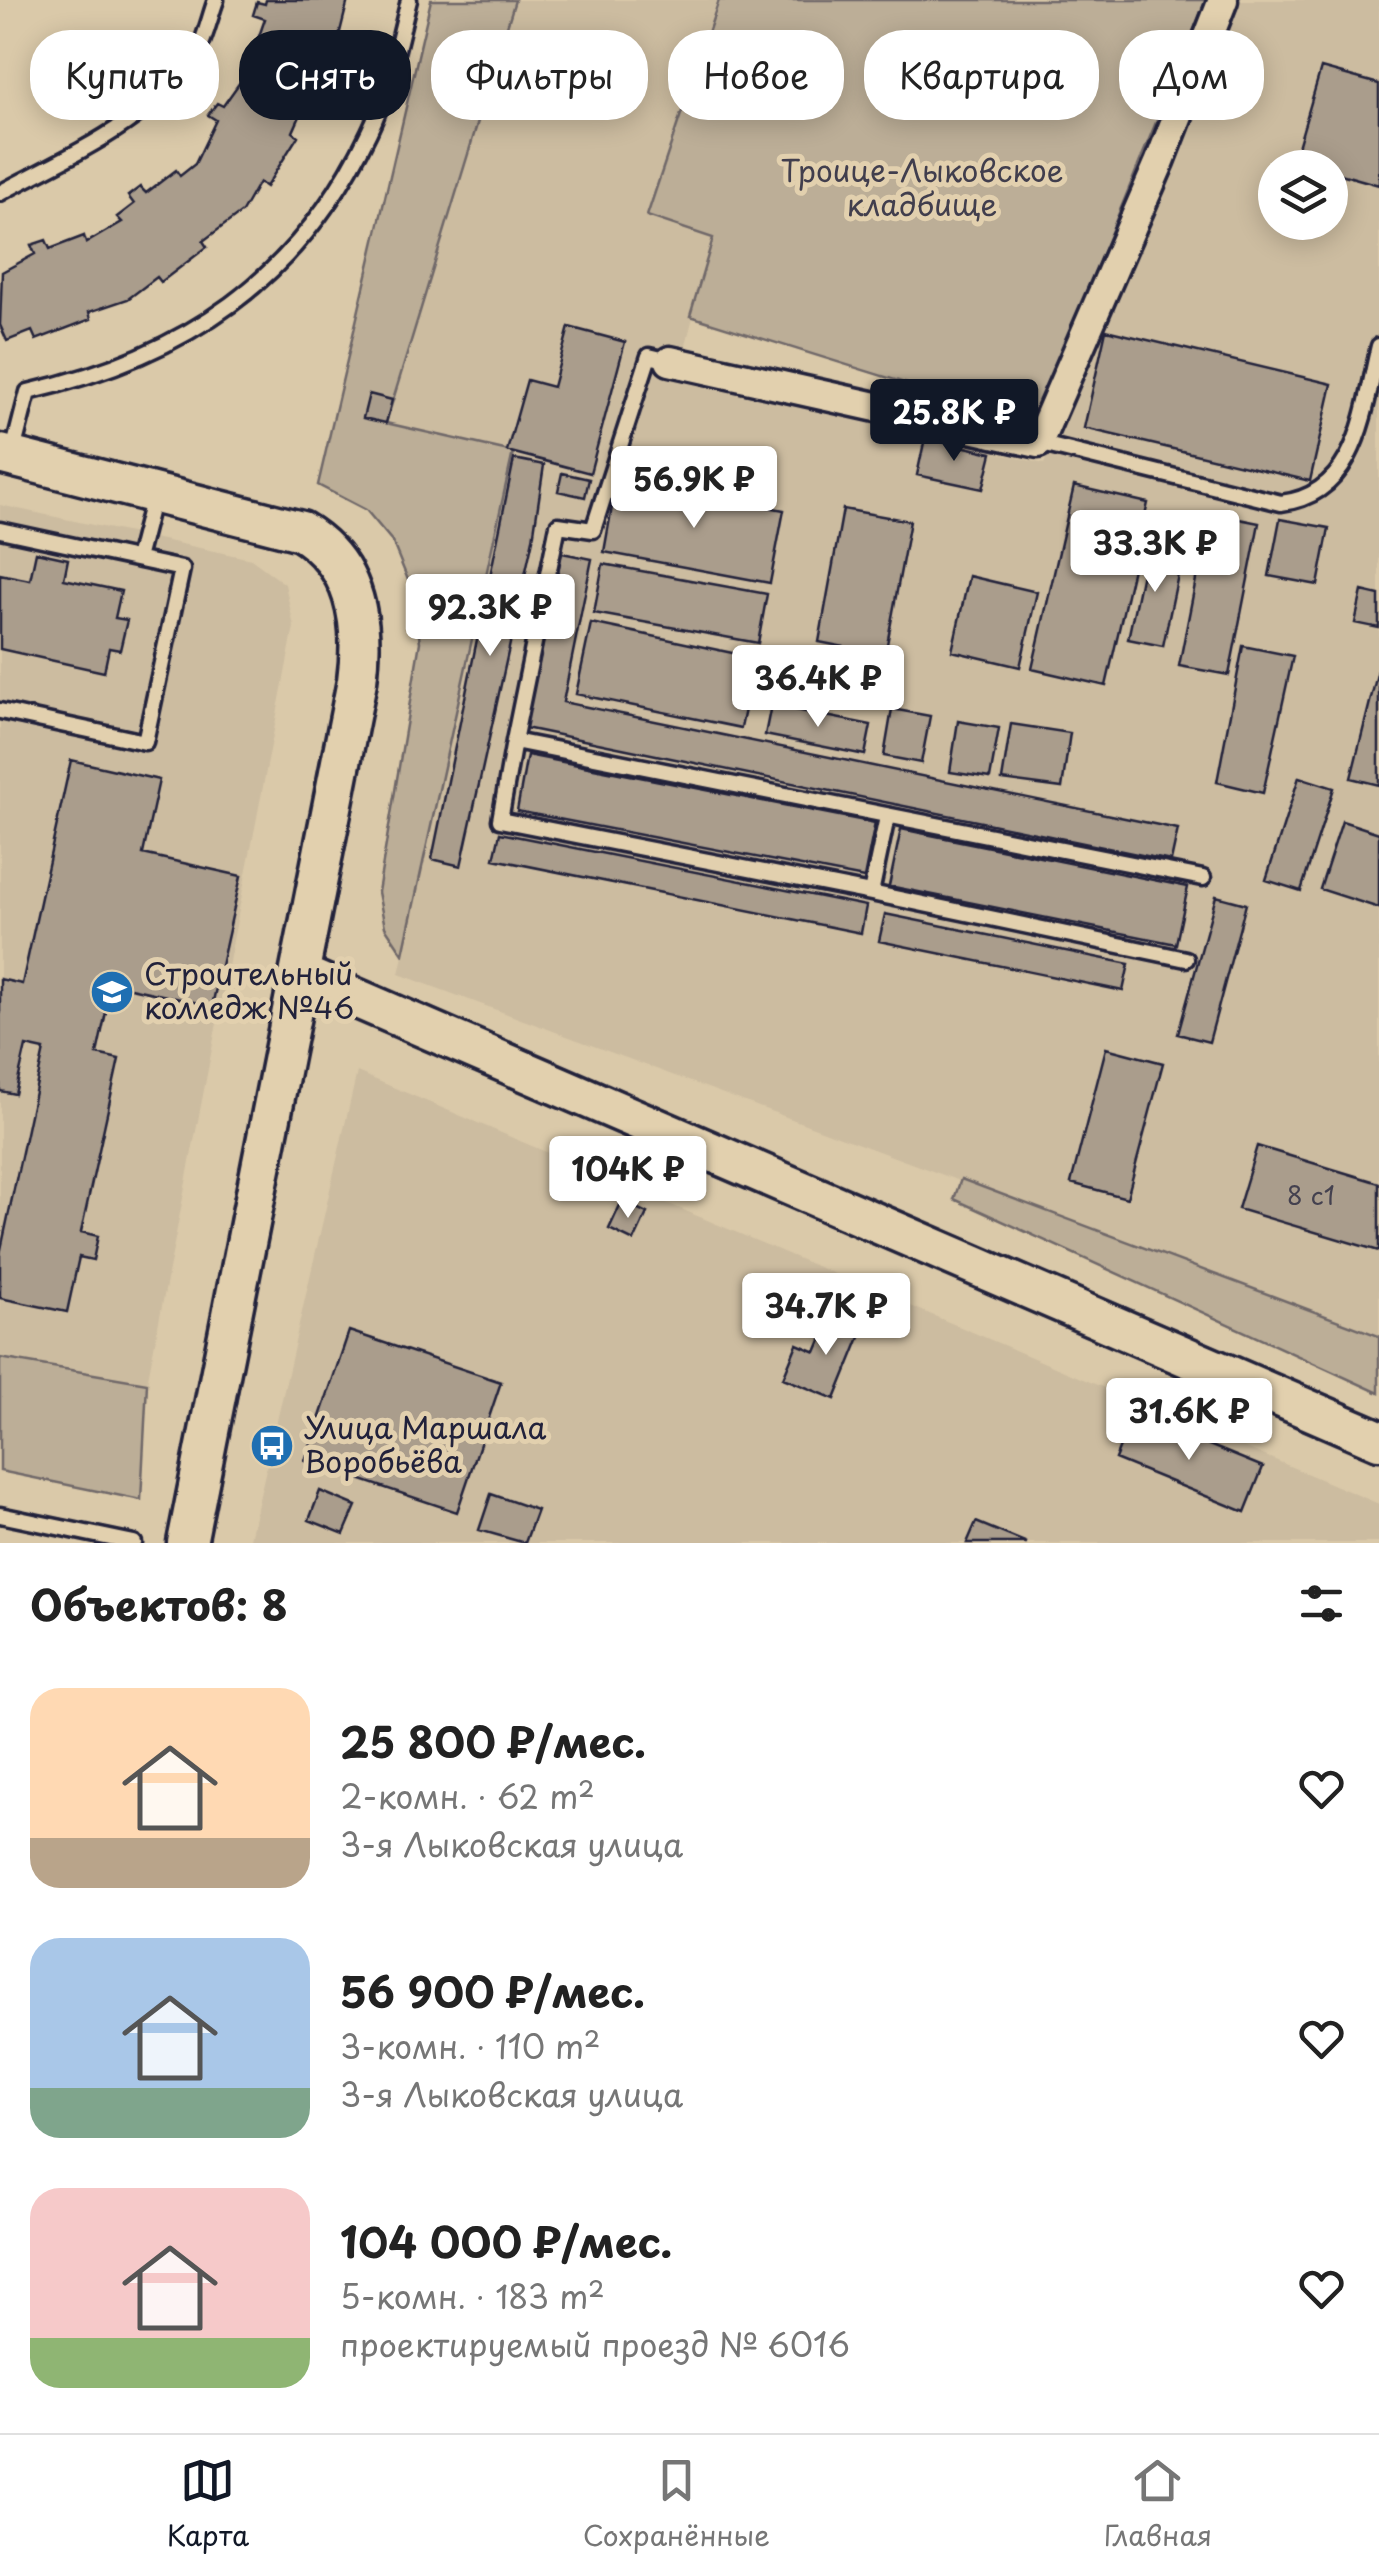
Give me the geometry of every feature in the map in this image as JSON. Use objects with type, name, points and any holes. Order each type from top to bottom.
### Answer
[{"type":"main road","points":[[6,456],[301,531],[334,556],[356,604],[361,654],[357,682],[187,1543]]},
{"type":"main road","points":[[300,974],[1379,1440]]},
{"type":"street","points":[[670,361],[1038,443],[1160,161],[1223,0]]},
{"type":"lane","points":[[0,193],[86,147],[149,107],[198,50],[216,0]]},
{"type":"lane","points":[[6,456],[28,392],[92,377],[192,334],[242,297],[298,239],[333,194],[370,131],[409,0]]},
{"type":"lane","points":[[1038,443],[1281,503],[1303,501],[1351,457],[1379,346]]},
{"type":"lane","points":[[670,361],[649,356],[592,530],[558,525],[500,820],[1186,959]]},
{"type":"lane","points":[[137,559],[154,491]]},
{"type":"lane","points":[[0,530],[182,569],[144,742],[0,711]]},
{"type":"lane","points":[[514,741],[1203,878]]},
{"type":"lane","points":[[871,893],[887,817]]},
{"type":"lane","points":[[0,1514],[134,1543]]},
{"type":"shaded area","points":[[515,0],[719,0],[709,30],[668,30],[668,120],[679,120],[647,216],[713,238],[678,376],[1044,464],[1189,120],[1264,120],[1264,30],[1226,30],[1239,0],[1379,0],[1379,1336],[399,974],[513,453],[386,423],[478,120],[648,120],[648,30],[506,30]]},
{"type":"shaded area","name":"Строительный колледж №46","points":[[0,505],[251,559],[285,584],[294,627],[147,1383],[0,1358]]},
{"type":"shaded area","points":[[357,1072],[1379,1504],[1379,1543],[249,1543]]},
{"type":"green space","points":[[431,0],[515,0],[506,30],[431,30],[431,120],[478,120],[386,423],[513,452],[403,954],[385,927],[378,892],[420,642],[413,592],[392,541],[366,510],[318,485],[403,120],[411,120],[411,86]]},
{"type":"green space","name":"Троице-Лыковское кладбище","points":[[719,0],[1206,0],[1194,30],[1119,30],[1119,120],[1157,120],[1033,423],[690,316],[713,238],[647,216],[679,120],[844,120],[844,30],[709,30]]},
{"type":"green space","points":[[961,1179],[1379,1336],[1379,1393],[954,1199]]},
{"type":"green space","points":[[0,1358],[147,1383],[141,1500],[0,1471]]},
{"type":"building","points":[[266,0],[348,0],[340,30],[261,30],[265,19],[253,15],[257,2],[265,4]]},
{"type":"building","points":[[1321,68],[1379,84],[1379,185],[1348,176],[1348,150],[1297,150]]},
{"type":"building","points":[[239,83],[239,120],[298,120],[293,132],[298,136],[266,187],[259,182],[242,212],[203,241],[207,247],[161,282],[157,277],[128,299],[89,312],[91,319],[36,340],[32,331],[7,341],[0,325],[2,272],[35,254],[31,245],[46,240],[50,249],[84,236],[86,243],[122,222],[117,217],[134,204],[128,196],[140,187],[146,193],[176,170],[180,176],[195,164],[219,120],[219,104],[223,106]]},
{"type":"building","points":[[569,327],[625,342],[590,473],[507,451],[527,380],[553,387]]},
{"type":"building","points":[[1106,330],[1332,384],[1310,481],[1084,428]]},
{"type":"building","points":[[369,394],[392,400],[386,423],[363,418]]},
{"type":"building","points":[[925,438],[992,453],[983,489],[917,475]]},
{"type":"building","points":[[514,459],[544,465],[533,539],[461,866],[432,859]]},
{"type":"building","points":[[562,473],[589,479],[585,497],[558,491]]},
{"type":"building","points":[[617,479],[784,510],[770,583],[604,552]]},
{"type":"building","points":[[1074,486],[1148,503],[1106,686],[1032,669]]},
{"type":"building","points":[[843,509],[910,521],[885,655],[819,642]]},
{"type":"building","points":[[1209,513],[1259,523],[1229,675],[1179,666]]},
{"type":"building","points":[[1280,519],[1329,528],[1318,585],[1269,576]]},
{"type":"building","points":[[1148,544],[1183,551],[1163,646],[1128,639]]},
{"type":"building","points":[[36,552],[68,559],[64,579],[121,591],[115,618],[127,620],[120,650],[109,648],[104,672],[0,649],[0,574],[30,580]]},
{"type":"building","points":[[562,553],[592,559],[563,702],[1178,829],[1171,861],[525,728]]},
{"type":"building","points":[[603,564],[767,594],[758,643],[594,613]]},
{"type":"building","points":[[969,576],[1037,592],[1020,667],[952,651]]},
{"type":"building","points":[[1362,591],[1379,595],[1379,628],[1355,623]]},
{"type":"building","points":[[591,623],[756,658],[741,728],[576,694]]},
{"type":"building","points":[[1243,646],[1293,656],[1263,793],[1217,782]]},
{"type":"building","points":[[1379,666],[1379,785],[1351,778]]},
{"type":"building","points":[[771,705],[871,725],[865,755],[765,735]]},
{"type":"building","points":[[892,709],[930,716],[921,763],[884,756]]},
{"type":"building","points":[[958,721],[999,728],[990,778],[950,772]]},
{"type":"building","points":[[1011,724],[1070,733],[1062,788],[1002,780]]},
{"type":"building","points":[[527,755],[875,823],[864,878],[517,811]]},
{"type":"building","points":[[71,760],[159,780],[143,854],[241,876],[212,1006],[112,984],[97,1054],[119,1059],[81,1232],[98,1236],[93,1260],[79,1257],[67,1312],[0,1298],[0,1254],[44,1050],[26,1046],[15,1094],[0,1091],[0,979],[22,984]]},
{"type":"building","points":[[1299,777],[1334,788],[1301,891],[1266,880]]},
{"type":"building","points":[[1342,821],[1379,833],[1379,908],[1320,889]]},
{"type":"building","points":[[901,829],[1188,887],[1176,944],[889,886]]},
{"type":"building","points":[[500,833],[866,906],[861,933],[494,859]]},
{"type":"building","points":[[1216,896],[1246,904],[1209,1042],[1178,1034]]},
{"type":"building","points":[[885,914],[1129,964],[1123,991],[879,941]]},
{"type":"building","points":[[1106,1048],[1163,1063],[1127,1198],[1071,1183]]},
{"type":"building","points":[[1257,1146],[1379,1183],[1379,1251],[1238,1209]]},
{"type":"building","points":[[622,1201],[647,1213],[634,1241],[609,1229]]},
{"type":"building","points":[[793,1281],[811,1289],[800,1315],[782,1308]]},
{"type":"building","points":[[833,1312],[865,1325],[835,1399],[783,1378],[797,1344],[816,1352]]},
{"type":"building","points":[[349,1331],[501,1382],[457,1512],[305,1461]]},
{"type":"building","points":[[1133,1414],[1263,1467],[1245,1512],[1115,1459]]},
{"type":"building","points":[[320,1491],[356,1506],[344,1534],[309,1520]]},
{"type":"building","points":[[491,1494],[537,1510],[525,1543],[479,1530]]},
{"type":"building","points":[[976,1522],[1027,1543],[967,1543]]},
{"type":"place","name":"Строительный колледж №46","points":[[112,992]]},
{"type":"place","name":"Улица Маршала Воробьёва","points":[[272,1446]]}]
